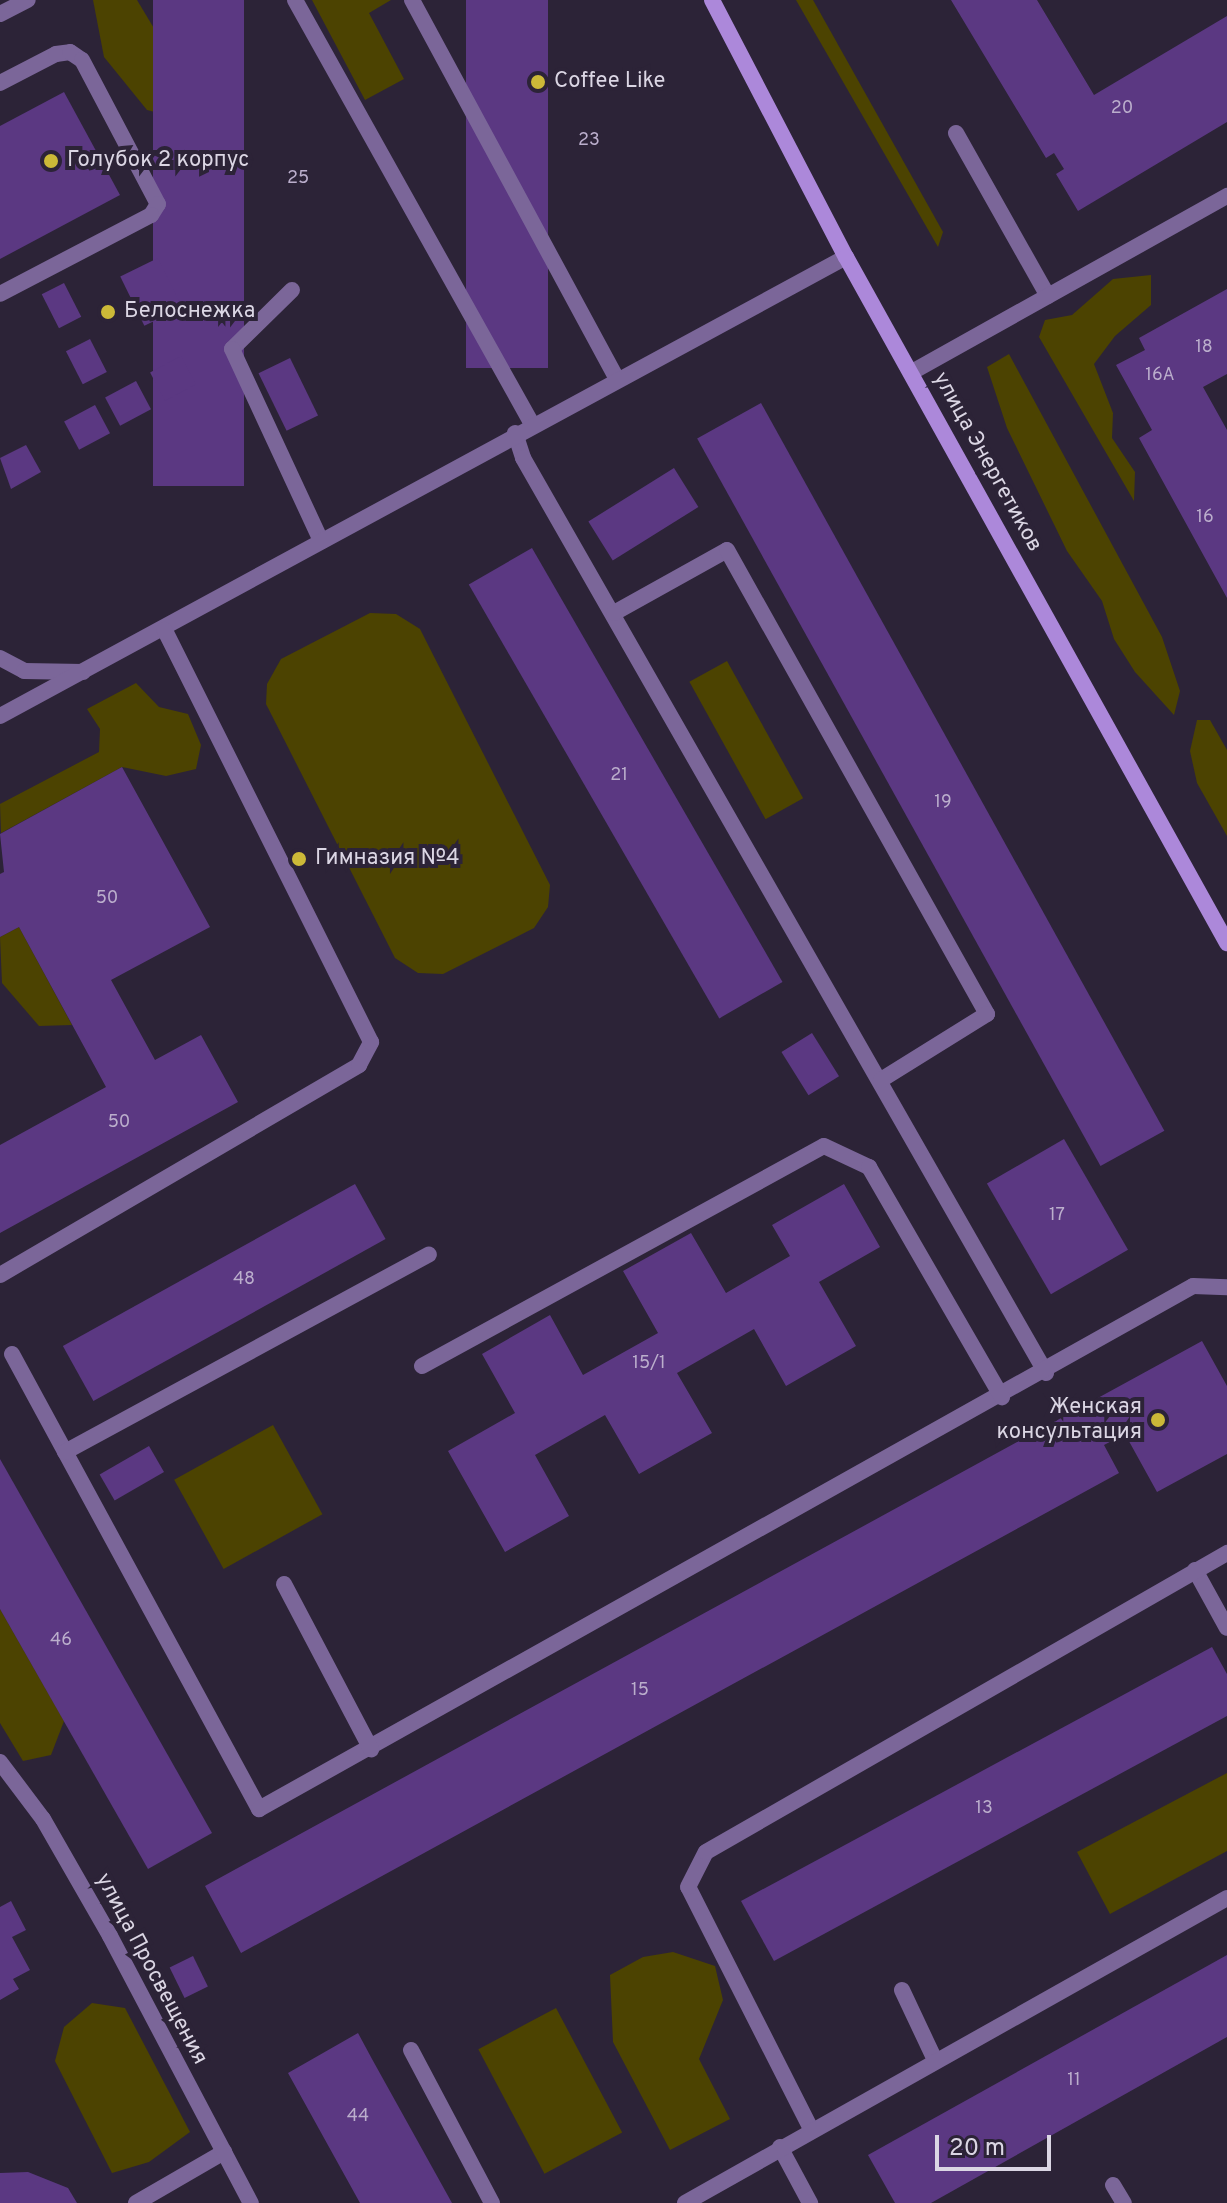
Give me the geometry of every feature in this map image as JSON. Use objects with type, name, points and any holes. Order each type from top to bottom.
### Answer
[{"type":"main road","name":"улица Энергетиков","points":[[712,0],[846,257],[1227,943]]},
{"type":"street","points":[[0,14],[28,0]]},
{"type":"street","points":[[295,0],[532,424]]},
{"type":"street","points":[[412,0],[617,379]]},
{"type":"street","points":[[0,83],[56,54],[70,52],[82,60],[158,204],[151,215],[0,294]]},
{"type":"street","points":[[956,133],[1048,296]]},
{"type":"street","points":[[912,372],[1227,196]]},
{"type":"street","points":[[0,716],[165,630],[515,433],[846,257]]},
{"type":"street","points":[[292,290],[232,349],[321,541]]},
{"type":"street","points":[[515,433],[523,458],[1046,1373]]},
{"type":"street","points":[[614,613],[727,550],[987,1014],[881,1080]]},
{"type":"street","points":[[0,1275],[359,1065],[371,1042],[165,630]]},
{"type":"street","points":[[0,658],[24,671],[85,672]]},
{"type":"street","points":[[422,1366],[824,1146],[869,1167],[1002,1397]]},
{"type":"street","points":[[65,1452],[429,1254]]},
{"type":"street","points":[[12,1354],[259,1809],[1046,1373],[1193,1286],[1227,1287]]},
{"type":"street","points":[[811,2129],[688,1887],[706,1852],[1227,1553]]},
{"type":"street","points":[[1195,1570],[1227,1628]]},
{"type":"street","points":[[284,1584],[371,1749]]},
{"type":"street","name":"улица Просвещения","points":[[0,1762],[43,1819],[251,2203]]},
{"type":"street","points":[[685,2203],[811,2129],[1227,1898]]},
{"type":"street","points":[[902,1990],[935,2060]]},
{"type":"street","points":[[411,2050],[492,2203]]},
{"type":"street","points":[[780,2147],[810,2203]]},
{"type":"street","points":[[136,2203],[224,2152]]},
{"type":"street","points":[[1113,2185],[1124,2203]]},
{"type":"shaded area","points":[[93,0],[137,0],[179,70],[186,120],[147,110],[104,57]]},
{"type":"shaded area","points":[[312,0],[391,0],[369,13],[404,79],[365,100]]},
{"type":"shaded area","points":[[796,0],[813,0],[943,232],[938,247]]},
{"type":"shaded area","points":[[1151,275],[1151,305],[1115,336],[1094,364],[1113,413],[1112,438],[1135,472],[1134,501],[1039,337],[1045,320],[1072,315],[1113,279]]},
{"type":"shaded area","points":[[1009,354],[1162,637],[1180,691],[1174,715],[1135,672],[1114,639],[1102,601],[1067,551],[1007,428],[987,367]]},
{"type":"shaded area","points":[[370,613],[396,614],[420,629],[550,885],[548,907],[534,928],[443,974],[418,973],[395,958],[266,704],[267,684],[281,659]]},
{"type":"shaded area","points":[[727,661],[803,798],[766,819],[689,682]]},
{"type":"shaded area","points":[[136,683],[159,707],[188,714],[201,745],[196,769],[166,776],[122,767],[1,833],[0,804],[99,752],[100,729],[87,709]]},
{"type":"shaded area","points":[[1197,720],[1210,720],[1227,750],[1227,836],[1197,783],[1190,751]]},
{"type":"shaded area","points":[[19,927],[72,1025],[39,1026],[2,983],[0,937]]},
{"type":"shaded area","points":[[273,1425],[322,1514],[224,1569],[174,1480]]},
{"type":"shaded area","points":[[0,1609],[64,1721],[51,1755],[23,1761],[0,1723]]},
{"type":"shaded area","points":[[1227,1773],[1227,1851],[1110,1914],[1077,1852]]},
{"type":"shaded area","points":[[673,1952],[715,1966],[723,2000],[699,2059],[730,2119],[670,2150],[613,2042],[610,1975],[643,1957]]},
{"type":"shaded area","points":[[92,2003],[125,2008],[190,2132],[149,2162],[112,2173],[55,2061],[64,2027]]},
{"type":"shaded area","points":[[556,2008],[622,2132],[544,2174],[478,2049]]},
{"type":"building","points":[[153,0],[244,0],[244,486],[153,486]]},
{"type":"building","points":[[466,0],[548,0],[548,368],[466,368]]},
{"type":"building","points":[[951,0],[1037,0],[1094,95],[1227,16],[1227,122],[1078,211],[1056,174],[1064,169],[1054,153],[1046,158]]},
{"type":"building","name":"Голубок 2 корпус","points":[[64,92],[120,195],[0,259],[0,126]]},
{"type":"building","points":[[158,258],[182,307],[144,326],[120,276]]},
{"type":"building","points":[[64,283],[81,317],[59,328],[42,294]]},
{"type":"building","points":[[1227,289],[1227,374],[1203,387],[1227,430],[1227,598],[1139,438],[1152,430],[1116,365],[1145,350],[1139,338]]},
{"type":"building","points":[[90,339],[107,372],[83,384],[66,351]]},
{"type":"building","points":[[181,356],[196,384],[165,401],[150,372]]},
{"type":"building","points":[[290,358],[318,416],[287,431],[259,373]]},
{"type":"building","points":[[136,381],[151,409],[120,426],[105,397]]},
{"type":"building","points":[[761,403],[1164,1131],[1101,1166],[697,438]]},
{"type":"building","points":[[95,405],[110,433],[79,450],[64,421]]},
{"type":"building","points":[[26,445],[41,472],[11,489],[0,458]]},
{"type":"building","points":[[674,468],[698,507],[613,561],[588,522]]},
{"type":"building","points":[[532,548],[782,982],[719,1018],[469,584]]},
{"type":"building","points":[[122,767],[210,927],[111,980],[155,1060],[201,1035],[238,1102],[0,1233],[0,1145],[106,1087],[19,927],[0,937],[0,874],[4,872],[0,834]]},
{"type":"building","points":[[812,1033],[839,1076],[808,1095],[781,1052]]},
{"type":"building","points":[[1064,1139],[1128,1250],[1051,1294],[987,1184]]},
{"type":"building","points":[[355,1184],[386,1239],[93,1401],[63,1346]]},
{"type":"building","points":[[844,1184],[880,1247],[819,1282],[856,1346],[786,1386],[754,1329],[677,1373],[712,1433],[639,1474],[605,1415],[535,1455],[569,1516],[505,1552],[448,1451],[515,1413],[482,1354],[550,1315],[583,1375],[658,1333],[623,1271],[691,1233],[726,1293],[790,1256],[772,1225]]},
{"type":"building","points":[[1202,1341],[1227,1386],[1227,1454],[1157,1492],[1125,1434],[1104,1445],[1119,1473],[241,1953],[205,1886]]},
{"type":"building","points":[[149,1446],[164,1472],[115,1500],[100,1474]]},
{"type":"building","points":[[0,1459],[212,1833],[148,1869],[0,1609]]},
{"type":"building","points":[[1212,1647],[1227,1674],[1227,1716],[774,1961],[741,1901]]},
{"type":"building","points":[[11,1901],[26,1930],[12,1937],[30,1970],[13,1979],[19,1989],[0,2000],[0,1907]]},
{"type":"building","points":[[1227,1955],[1227,2037],[931,2203],[895,2203],[868,2155]]},
{"type":"building","points":[[193,1956],[208,1987],[185,1998],[170,1967]]},
{"type":"building","points":[[358,2033],[452,2203],[360,2203],[288,2073]]},
{"type":"building","points":[[28,2172],[68,2188],[77,2203],[0,2203],[0,2173]]},
{"type":"place","name":"Coffee Like","points":[[538,82]]},
{"type":"place","name":"Голубок 2 корпус","points":[[51,161]]},
{"type":"place","name":"Белоснежка","points":[[108,312]]},
{"type":"place","name":"Гимназия №4","points":[[299,859]]},
{"type":"place","name":"Женская консультация","points":[[1158,1420]]}]
